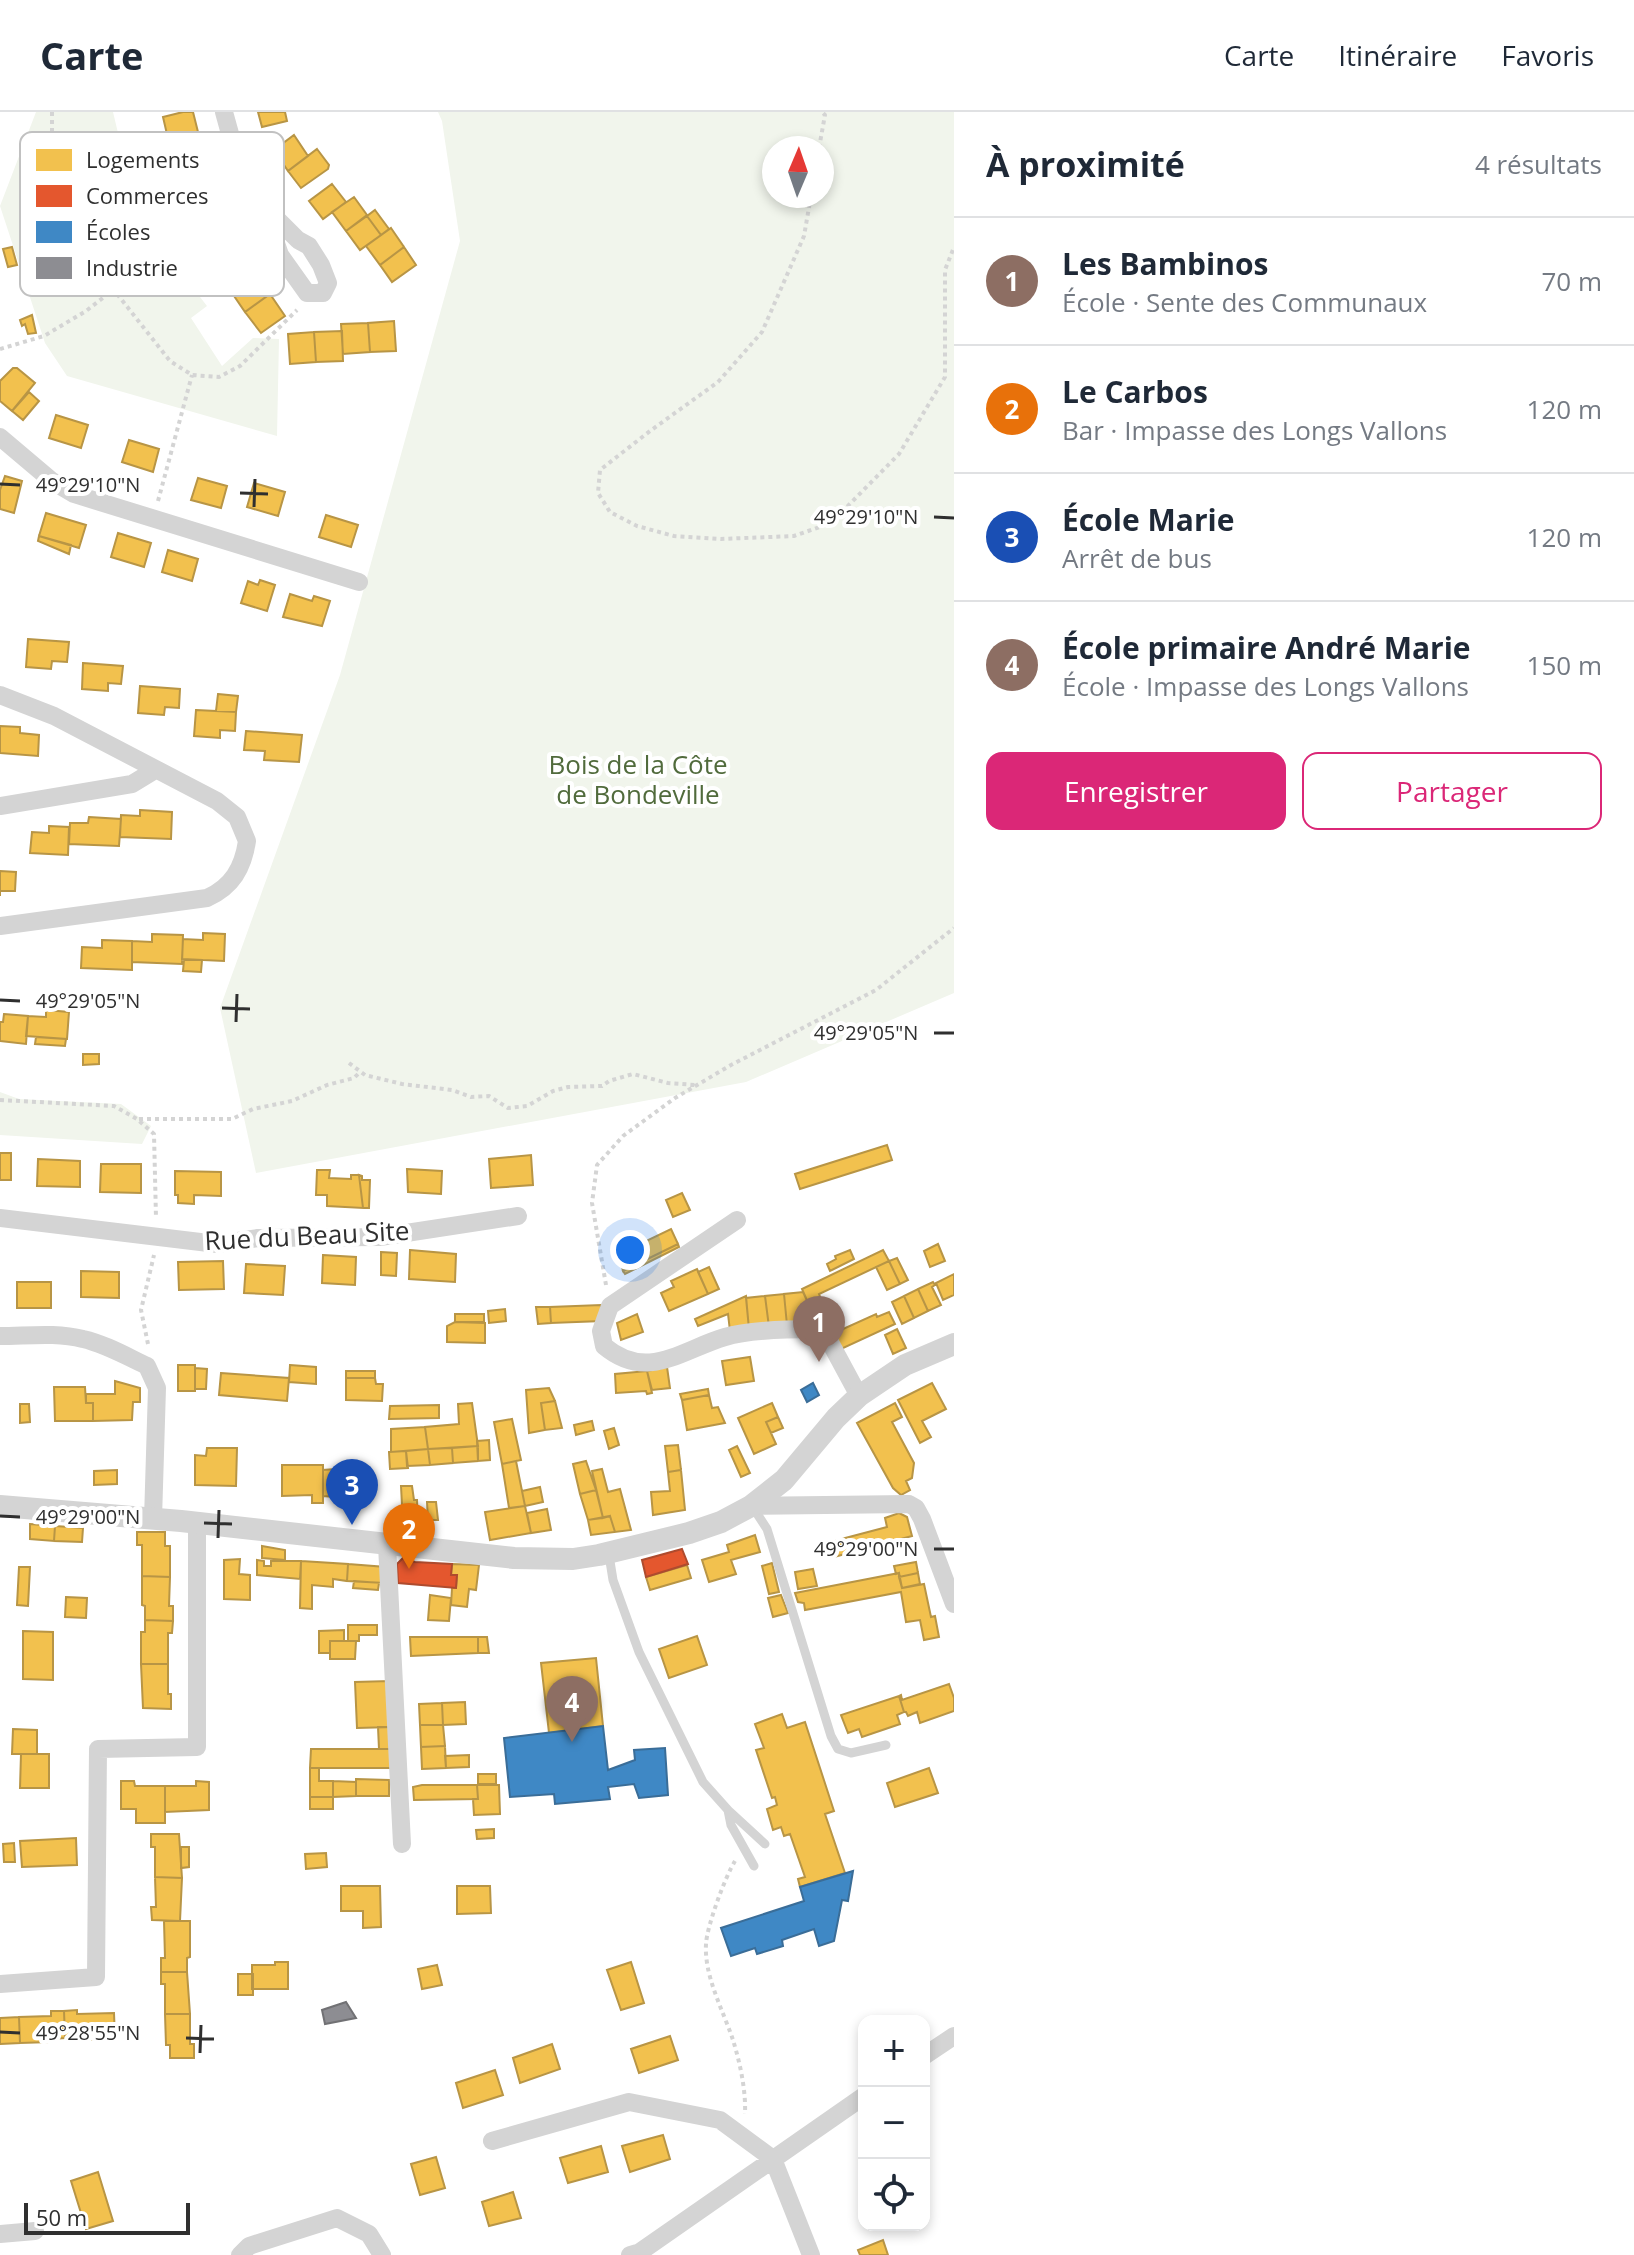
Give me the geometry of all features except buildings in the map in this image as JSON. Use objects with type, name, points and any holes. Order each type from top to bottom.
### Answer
[{"type":"street","points":[[224,112],[230,132]]},
{"type":"street","points":[[284,226],[309,246],[321,265],[328,286],[323,293],[313,294],[302,288],[284,261]]},
{"type":"street","points":[[0,437],[52,481],[74,494],[359,582]]},
{"type":"street","points":[[0,695],[54,716],[217,801],[237,817],[247,841],[235,877],[225,888],[207,898],[0,926]]},
{"type":"street","points":[[0,806],[132,784],[155,770]]},
{"type":"street","name":"Rue du Beau Site","points":[[0,1218],[217,1244],[258,1238],[380,1237],[518,1216]]},
{"type":"street","points":[[737,1220],[610,1306],[601,1331],[604,1346],[613,1354],[636,1363],[674,1358],[727,1336],[817,1329],[825,1333],[859,1396]]},
{"type":"street","points":[[0,1336],[58,1335],[82,1339],[115,1350],[147,1366],[153,1373],[157,1388],[153,1519]]},
{"type":"street","points":[[0,1506],[82,1511],[543,1560],[609,1553],[689,1533],[721,1522],[751,1506],[784,1480],[836,1418],[859,1396],[905,1365],[954,1344]]},
{"type":"street","points":[[751,1506],[909,1504],[916,1508],[922,1519],[954,1604]]},
{"type":"street","points":[[0,1984],[96,1977],[98,1749],[197,1747],[197,1523]]},
{"type":"street","points":[[387,1545],[402,1844]]},
{"type":"street","points":[[930,2052],[954,2036]]},
{"type":"street","points":[[630,2255],[640,2252],[858,2100]]},
{"type":"street","points":[[492,2141],[629,2102],[720,2120],[773,2159],[811,2255]]},
{"type":"street","points":[[240,2255],[249,2246],[337,2218],[369,2234],[382,2255]]},
{"type":"street","points":[[0,2234],[35,2231]]},
{"type":"lane","points":[[751,1506],[767,1529],[831,1736],[838,1749],[851,1753],[886,1745]]},
{"type":"lane","points":[[609,1553],[613,1580],[639,1652],[703,1782],[765,1844]]},
{"type":"lane","points":[[728,1810],[731,1825],[754,1866]]},
{"type":"path","points":[[821,136],[825,115],[822,112]]},
{"type":"path","points":[[809,208],[804,236],[762,332],[718,382],[600,470],[598,493],[610,512],[637,526],[674,536],[721,539],[794,536],[831,523],[899,454],[945,377],[945,270],[954,247]]},
{"type":"path","points":[[118,296],[170,361],[192,375],[219,377],[240,366],[313,294]]},
{"type":"path","points":[[0,349],[44,336],[105,296]]},
{"type":"path","points":[[161,489],[192,375]]},
{"type":"path","points":[[610,1306],[592,1203],[597,1165],[623,1136],[697,1085],[876,990],[954,928]]},
{"type":"path","points":[[349,1063],[360,1072],[402,1084],[452,1090],[471,1097],[489,1096],[508,1108],[527,1106],[553,1091],[568,1087],[602,1086],[633,1074],[668,1083],[697,1085]]},
{"type":"path","points":[[137,1119],[232,1119],[253,1109],[292,1101],[327,1085],[354,1078],[360,1072]]},
{"type":"path","points":[[0,1100],[114,1106],[137,1119],[154,1134],[155,1250],[141,1310],[150,1351],[147,1366]]},
{"type":"path","points":[[741,2136],[746,2112],[744,2091],[734,2042],[709,1970],[706,1943],[731,1867],[743,1848]]},
{"type":"green space","points":[[36,112],[113,112],[118,132],[28,132]]},
{"type":"green space","name":"Bois de la Côte de Bondeville","points":[[438,112],[954,112],[954,993],[746,1082],[256,1173],[220,1008],[340,675],[460,241],[442,121]]},
{"type":"green space","points":[[20,154],[20,267],[0,206]]},
{"type":"green space","points":[[30,296],[199,296],[207,306],[191,318],[222,366],[253,338],[279,339],[277,436],[67,376],[45,343]]},
{"type":"green space","points":[[0,1092],[19,1099],[121,1104],[151,1126],[142,1144],[0,1135]]},
{"type":"place","name":"Les Bambinos","points":[[819,1362]]},
{"type":"place","name":"École Marie","points":[[352,1525]]},
{"type":"place","name":"Le Carbos","points":[[409,1569]]},
{"type":"place","name":"École primaire André Marie","points":[[572,1742]]}]
